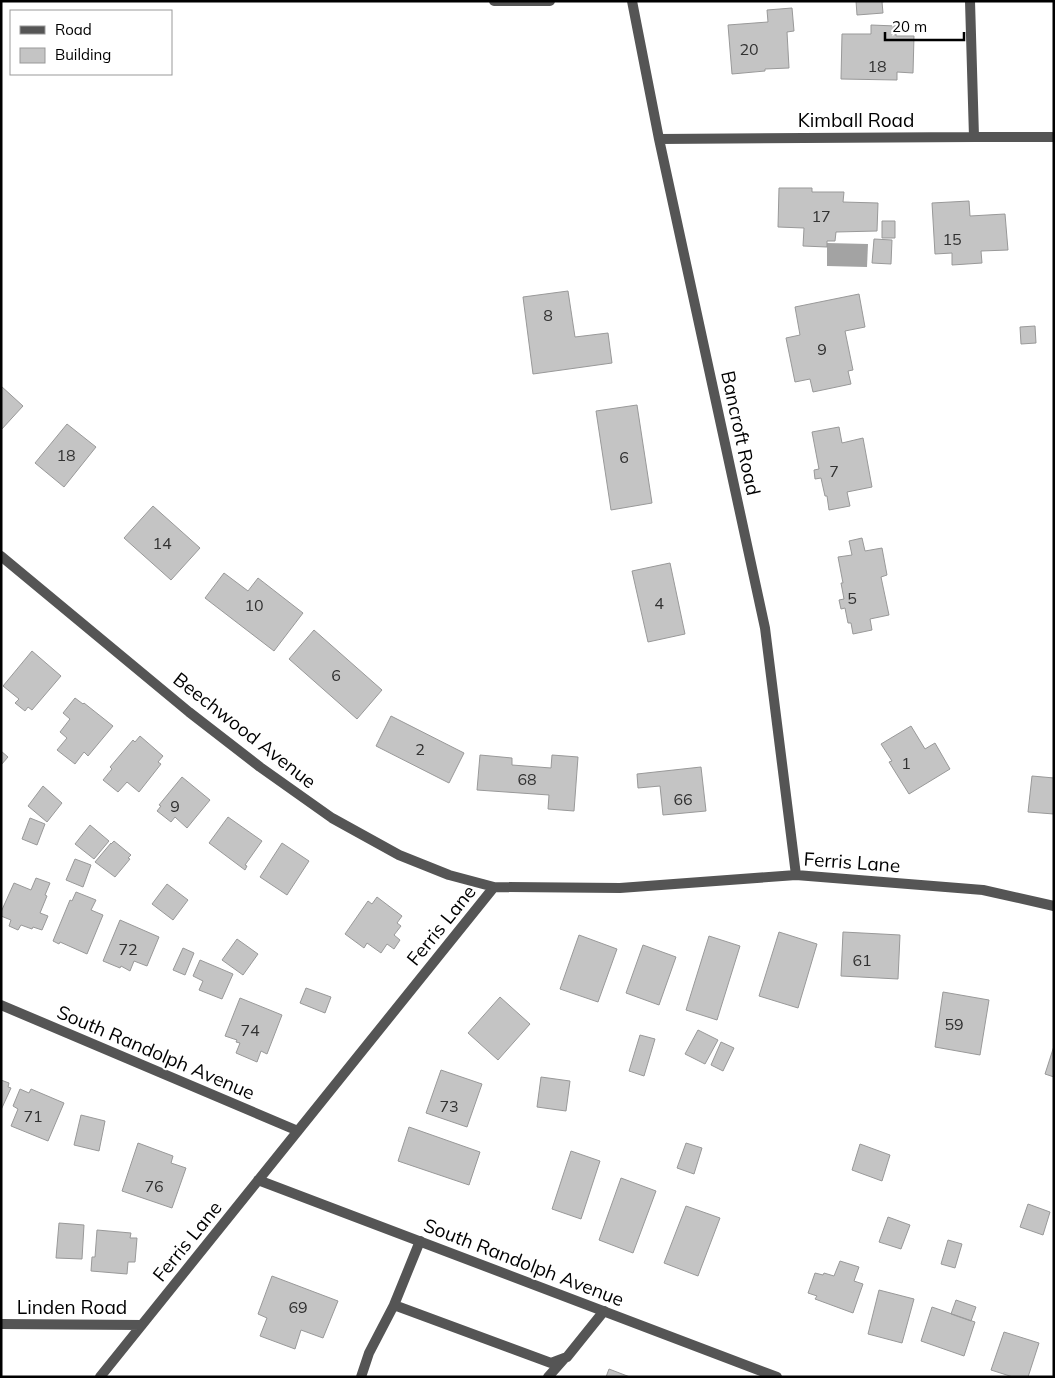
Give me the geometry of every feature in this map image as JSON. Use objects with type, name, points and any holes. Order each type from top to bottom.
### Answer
[{"type":"street","points":[[494,1],[550,1]]},
{"type":"street","name":"Bancroft Road","points":[[632,1],[659,139],[765,628],[796,875]]},
{"type":"street","points":[[970,1],[974,136]]},
{"type":"street","name":"Kimball Road","points":[[659,139],[1054,137]]},
{"type":"street","name":"Beechwood Avenue","points":[[1,556],[189,712],[332,818],[399,855],[449,875],[494,887]]},
{"type":"street","name":"Ferris Lane","points":[[100,1377],[494,887],[620,888],[796,875],[983,890],[1054,906]]},
{"type":"street","name":"South Randolph Avenue","points":[[1,1005],[298,1131]]},
{"type":"street","name":"South Randolph Avenue","points":[[258,1180],[777,1377]]},
{"type":"street","points":[[361,1377],[369,1353],[394,1305],[420,1241]]},
{"type":"street","points":[[394,1305],[551,1363],[567,1356]]},
{"type":"street","points":[[548,1377],[604,1311]]},
{"type":"street","name":"Linden Road","points":[[1,1324],[142,1325]]},
{"type":"shaded area","points":[[827,243],[868,244],[867,267],[827,266]]},
{"type":"building","points":[[856,1],[887,1],[882,2],[883,13],[857,15]]},
{"type":"building","points":[[792,8],[794,31],[787,32],[789,68],[765,69],[765,71],[732,74],[728,25],[768,22],[767,10]]},
{"type":"building","points":[[871,25],[896,26],[896,36],[914,36],[913,73],[897,72],[897,80],[841,79],[842,34],[871,34]]},
{"type":"building","points":[[779,188],[812,188],[812,192],[844,192],[843,202],[878,203],[877,231],[836,232],[835,241],[827,241],[827,247],[803,246],[804,228],[778,227]]},
{"type":"building","points":[[969,201],[970,216],[1005,214],[1008,250],[981,251],[982,263],[952,265],[952,253],[935,254],[932,203]]},
{"type":"building","points":[[882,221],[895,221],[895,238],[882,238]]},
{"type":"building","points":[[874,239],[892,240],[891,264],[872,263]]},
{"type":"building","points":[[568,291],[575,337],[608,333],[612,363],[533,374],[523,297]]},
{"type":"building","points":[[859,294],[865,327],[845,331],[853,370],[848,371],[851,384],[813,392],[810,379],[795,382],[786,338],[800,335],[795,307]]},
{"type":"building","points":[[1035,326],[1036,343],[1021,344],[1020,327]]},
{"type":"building","points":[[1,386],[23,406],[1,430]]},
{"type":"building","points":[[637,405],[652,503],[611,510],[596,411]]},
{"type":"building","points":[[67,424],[96,447],[64,487],[35,463]]},
{"type":"building","points":[[839,427],[842,443],[863,438],[872,487],[847,492],[850,506],[829,510],[821,478],[815,479],[814,470],[819,469],[812,432]]},
{"type":"building","points":[[153,506],[200,548],[171,580],[124,538]]},
{"type":"building","points":[[862,538],[865,551],[882,548],[887,575],[881,577],[889,615],[870,619],[872,630],[853,634],[851,623],[848,623],[845,608],[841,609],[839,600],[844,599],[838,557],[852,555],[849,541]]},
{"type":"building","points":[[670,563],[685,634],[648,642],[632,571]]},
{"type":"building","points":[[224,573],[248,591],[258,578],[303,613],[274,651],[205,598]]},
{"type":"building","points":[[314,630],[382,690],[357,719],[289,659]]},
{"type":"building","points":[[32,651],[61,676],[32,710],[28,707],[25,711],[15,703],[19,699],[3,686]]},
{"type":"building","points":[[75,698],[113,726],[88,756],[84,752],[75,764],[57,750],[67,738],[60,732],[70,719],[63,713]]},
{"type":"building","points":[[391,716],[464,753],[449,783],[376,746]]},
{"type":"building","points":[[911,726],[925,749],[935,743],[950,769],[909,794],[889,762],[892,761],[881,744]]},
{"type":"building","points":[[140,736],[163,756],[158,762],[161,764],[139,792],[127,782],[118,792],[103,780],[112,769],[110,767],[133,740],[135,742]]},
{"type":"building","points":[[1,751],[8,757],[1,765]]},
{"type":"building","points":[[480,755],[512,758],[512,765],[551,768],[552,755],[578,757],[574,811],[548,809],[549,795],[477,790]]},
{"type":"building","points":[[701,767],[706,811],[663,815],[660,786],[638,788],[637,774]]},
{"type":"building","points":[[1032,776],[1054,778],[1054,814],[1028,812]]},
{"type":"building","points":[[182,777],[210,800],[187,828],[175,817],[171,822],[157,811],[161,806],[159,805]]},
{"type":"building","points":[[43,786],[62,803],[47,822],[28,806]]},
{"type":"building","points":[[228,817],[262,841],[245,865],[247,866],[245,870],[209,843]]},
{"type":"building","points":[[30,818],[45,824],[37,845],[22,839]]},
{"type":"building","points":[[90,825],[109,841],[94,859],[75,844]]},
{"type":"building","points":[[114,841],[131,855],[128,858],[130,859],[115,877],[95,862]]},
{"type":"building","points":[[282,843],[309,861],[287,895],[260,877]]},
{"type":"building","points":[[75,859],[91,865],[83,887],[66,880]]},
{"type":"building","points":[[36,878],[50,883],[40,913],[48,916],[42,930],[21,925],[18,930],[9,926],[11,920],[1,916],[1,912],[14,883],[31,890]]},
{"type":"building","points":[[167,884],[188,900],[173,920],[152,904]]},
{"type":"building","points":[[76,892],[96,900],[91,910],[103,915],[87,954],[60,942],[59,944],[53,941],[70,900],[72,901]]},
{"type":"building","points":[[377,897],[402,916],[397,923],[401,926],[394,935],[400,940],[394,949],[387,944],[381,953],[367,943],[364,948],[345,934],[368,901],[372,904]]},
{"type":"building","points":[[120,920],[159,937],[147,966],[134,961],[130,971],[121,966],[120,968],[103,961]]},
{"type":"building","points":[[779,932],[817,944],[798,1008],[759,996]]},
{"type":"building","points":[[843,932],[900,935],[898,979],[841,976]]},
{"type":"building","points":[[579,935],[617,949],[598,1002],[560,989]]},
{"type":"building","points":[[709,936],[740,946],[717,1020],[686,1010]]},
{"type":"building","points":[[237,939],[258,954],[243,975],[222,960]]},
{"type":"building","points":[[643,945],[676,957],[659,1005],[626,993]]},
{"type":"building","points":[[183,948],[194,953],[185,975],[173,970]]},
{"type":"building","points":[[200,960],[233,974],[222,999],[199,990],[203,981],[193,976]]},
{"type":"building","points":[[306,988],[331,997],[325,1013],[300,1003]]},
{"type":"building","points":[[943,992],[989,1000],[980,1055],[935,1047]]},
{"type":"building","points":[[500,997],[530,1024],[498,1060],[468,1033]]},
{"type":"building","points":[[240,998],[282,1015],[267,1054],[261,1051],[257,1062],[236,1053],[240,1043],[225,1036]]},
{"type":"building","points":[[698,1030],[718,1040],[705,1064],[685,1054]]},
{"type":"building","points":[[640,1035],[655,1039],[644,1076],[629,1071]]},
{"type":"building","points":[[721,1042],[734,1048],[723,1071],[711,1065]]},
{"type":"building","points":[[1054,1046],[1054,1077],[1045,1074]]},
{"type":"building","points":[[441,1070],[482,1084],[467,1127],[426,1113]]},
{"type":"building","points":[[541,1077],[570,1081],[566,1111],[537,1107]]},
{"type":"building","points":[[1,1080],[9,1083],[8,1087],[11,1088],[1,1110]]},
{"type":"building","points":[[20,1089],[29,1093],[31,1089],[64,1103],[48,1141],[11,1126],[18,1109],[13,1106]]},
{"type":"building","points":[[81,1115],[105,1121],[99,1151],[74,1145]]},
{"type":"building","points":[[409,1127],[480,1152],[469,1185],[398,1161]]},
{"type":"building","points":[[138,1143],[173,1156],[171,1163],[186,1168],[172,1208],[122,1191]]},
{"type":"building","points":[[686,1143],[702,1148],[694,1174],[677,1168]]},
{"type":"building","points":[[860,1144],[890,1155],[882,1181],[852,1170]]},
{"type":"building","points":[[571,1151],[600,1161],[581,1219],[552,1209]]},
{"type":"building","points":[[621,1178],[656,1191],[633,1253],[599,1240]]},
{"type":"building","points":[[1028,1204],[1050,1212],[1043,1235],[1020,1227]]},
{"type":"building","points":[[686,1206],[720,1218],[698,1276],[664,1263]]},
{"type":"building","points":[[888,1217],[910,1225],[901,1249],[879,1242]]},
{"type":"building","points":[[59,1223],[84,1225],[82,1259],[56,1258]]},
{"type":"building","points":[[97,1230],[131,1233],[130,1238],[137,1238],[135,1262],[128,1262],[127,1274],[91,1271],[92,1257],[95,1257]]},
{"type":"building","points":[[948,1240],[962,1244],[955,1268],[941,1264]]},
{"type":"building","points":[[840,1261],[859,1267],[854,1281],[863,1284],[853,1313],[815,1299],[817,1296],[808,1293],[815,1273],[834,1276]]},
{"type":"building","points":[[272,1276],[338,1301],[323,1338],[301,1330],[295,1349],[260,1336],[267,1318],[258,1314]]},
{"type":"building","points":[[879,1290],[914,1299],[902,1343],[868,1334]]},
{"type":"building","points":[[956,1300],[976,1307],[971,1321],[951,1314]]},
{"type":"building","points":[[932,1307],[975,1322],[964,1356],[921,1341]]},
{"type":"building","points":[[1004,1332],[1039,1343],[1028,1377],[1013,1377],[991,1370]]},
{"type":"building","points":[[609,1369],[630,1377],[606,1377]]}]
